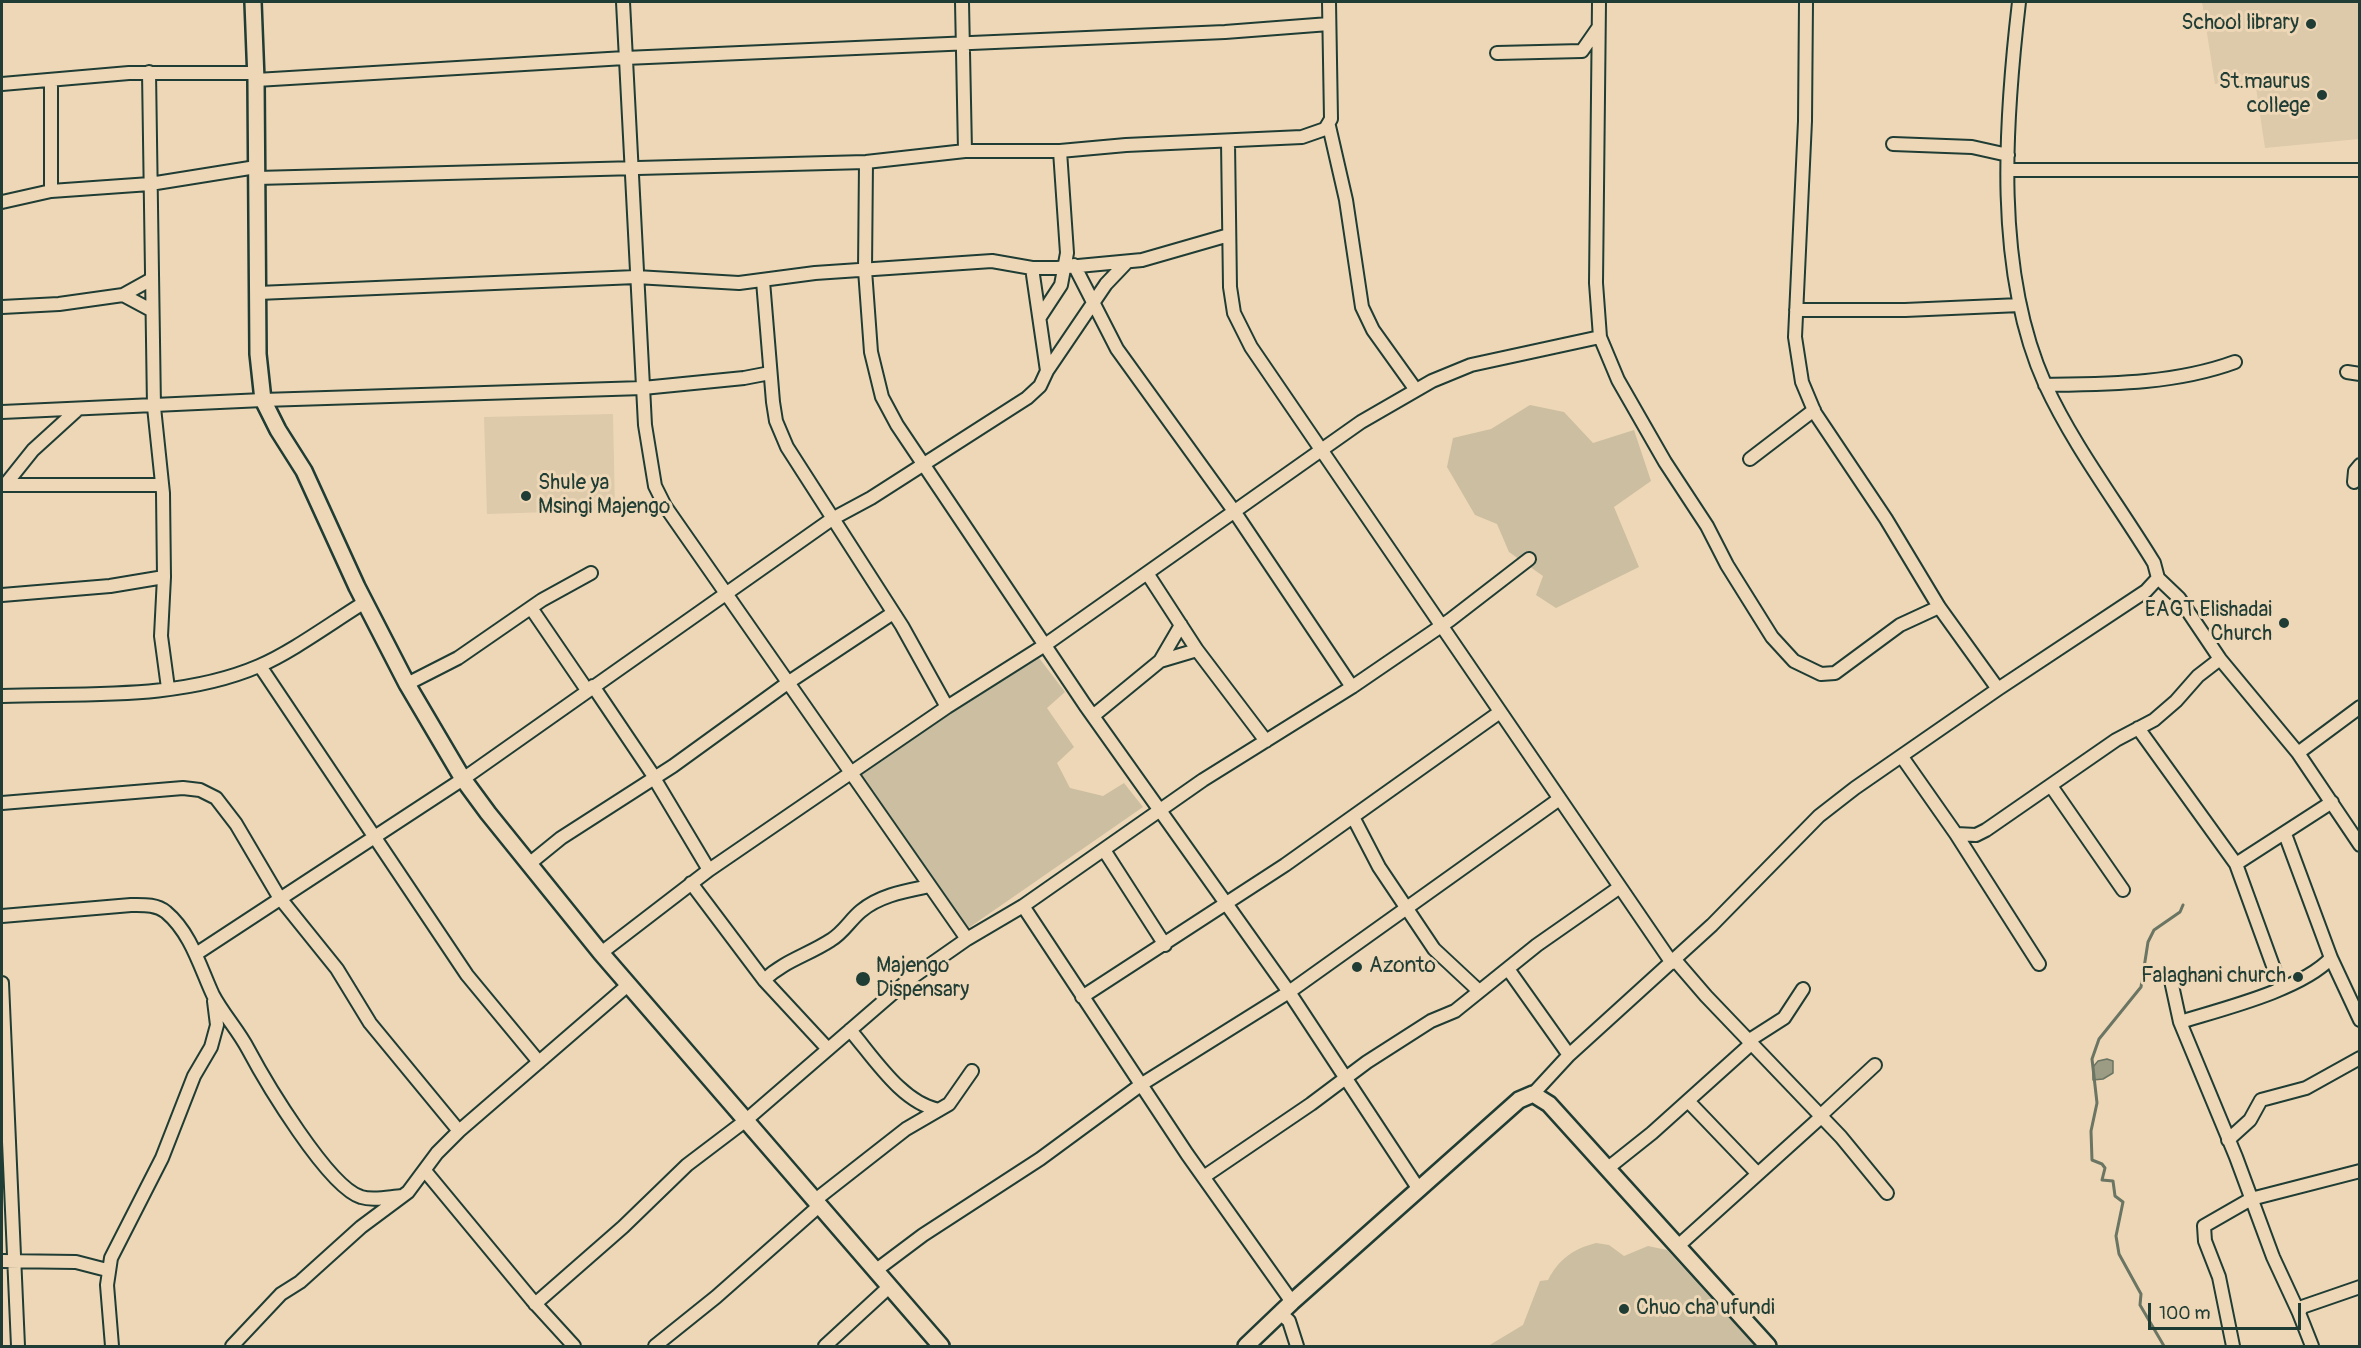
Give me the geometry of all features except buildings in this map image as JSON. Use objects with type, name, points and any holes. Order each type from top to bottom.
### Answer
[{"type":"street","points":[[253,2],[256,76],[258,354],[263,400],[278,430],[304,471],[365,602],[407,684],[464,779],[529,864],[628,985],[941,1347]]},
{"type":"street","points":[[623,2],[645,425],[655,486],[665,506],[967,939]]},
{"type":"street","points":[[962,2],[965,151]]},
{"type":"street","points":[[1329,2],[1331,110],[1329,126],[1346,200],[1362,307],[1393,361],[1416,390]]},
{"type":"street","points":[[1599,2],[1596,283],[1600,337],[1618,380],[1665,462],[1707,526],[1727,565],[1772,637],[1794,662],[1821,674],[1835,673],[1900,625],[1939,607]]},
{"type":"street","points":[[1806,2],[1804,121],[1796,310],[1798,370],[1814,410],[1886,519],[1939,607],[1998,689]]},
{"type":"street","points":[[2019,2],[2008,155],[2012,253],[2020,305],[2045,385],[2095,472],[2154,563],[2158,578],[2179,598],[2220,659],[2298,753],[2360,845]]},
{"type":"street","points":[[2,84],[149,72],[256,76],[963,42],[1225,32],[1329,24]]},
{"type":"street","points":[[1497,52],[1582,51],[1598,28]]},
{"type":"street","points":[[149,72],[150,280],[154,407],[162,485],[164,577],[161,636],[168,688]]},
{"type":"street","points":[[51,80],[51,190]]},
{"type":"street","points":[[2,202],[51,190],[150,184],[257,173],[632,169],[866,162],[965,151],[1060,151],[1126,145],[1302,137],[1329,126]]},
{"type":"street","points":[[1228,142],[1230,287],[1234,313],[1251,347],[1558,800],[1673,961],[1841,1137],[1887,1193]]},
{"type":"street","points":[[1893,144],[1972,147],[2008,155]]},
{"type":"street","points":[[1060,151],[1069,266],[1094,306],[1106,332],[1135,376],[1234,511],[1352,687]]},
{"type":"street","points":[[866,162],[865,270],[874,374],[882,397],[897,425],[1045,645],[1288,992],[1418,1188]]},
{"type":"street","points":[[2008,170],[2360,170]]},
{"type":"street","points":[[258,293],[636,277],[739,283],[815,273],[992,261],[1032,268],[1126,263],[1229,236]]},
{"type":"street","points":[[196,954],[279,897],[464,779],[832,519],[871,498],[1027,398],[1040,386],[1047,371],[1094,306],[1106,284],[1126,263]]},
{"type":"street","points":[[1040,317],[1069,266]]},
{"type":"street","points":[[1032,268],[1047,371]]},
{"type":"street","points":[[2,307],[59,304],[123,296],[150,280]]},
{"type":"street","points":[[763,281],[776,421],[787,447],[893,613],[947,707]]},
{"type":"street","points":[[123,296],[151,310]]},
{"type":"street","points":[[1796,310],[1905,310],[2020,305]]},
{"type":"street","points":[[601,953],[709,870],[947,707],[1045,645],[1361,422],[1416,390],[1471,365],[1600,337]]},
{"type":"street","points":[[2045,385],[2158,380],[2214,370],[2235,362]]},
{"type":"street","points":[[2,412],[154,407],[263,400],[643,388],[744,378],[770,373]]},
{"type":"street","points":[[3,485],[33,450],[77,410]]},
{"type":"street","points":[[1750,459],[1814,410]]},
{"type":"street","points":[[2354,482],[2355,471],[2360,465]]},
{"type":"street","points":[[3,485],[162,485]]},
{"type":"street","points":[[535,1304],[623,1227],[687,1165],[745,1120],[907,981],[967,939],[1023,906],[1203,780],[1352,687],[1440,627],[1529,559]]},
{"type":"street","points":[[407,684],[458,658],[531,608],[591,573]]},
{"type":"street","points":[[1147,573],[1197,650],[1266,741]]},
{"type":"street","points":[[2,596],[86,588],[164,577]]},
{"type":"street","points":[[1246,1347],[1280,1313],[1418,1188],[1519,1100],[1533,1094],[1569,1055],[1673,961],[1819,816],[1855,788],[1998,689],[2146,591],[2158,578]]},
{"type":"street","points":[[2,696],[168,688],[206,683],[260,666],[365,602]]},
{"type":"street","points":[[531,608],[654,778],[709,870]]},
{"type":"street","points":[[529,864],[561,838],[654,778],[789,682],[893,613]]},
{"type":"street","points":[[1094,716],[1160,662],[1181,625]]},
{"type":"street","points":[[1160,662],[1197,650]]},
{"type":"street","points":[[1956,834],[1976,835],[2051,786],[2109,744],[2154,720],[2176,701],[2198,676],[2220,659]]},
{"type":"street","points":[[260,666],[467,975],[539,1062]]},
{"type":"street","points":[[2298,753],[2360,707]]},
{"type":"street","points":[[1082,997],[1166,945],[1353,817],[1500,712]]},
{"type":"street","points":[[2138,728],[2236,864],[2281,988]]},
{"type":"street","points":[[1902,757],[1956,834],[1983,881],[2039,964]]},
{"type":"street","points":[[2051,786],[2123,890]]},
{"type":"street","points":[[2,803],[162,789],[200,790],[216,798],[236,824],[279,897],[337,969],[370,1023],[459,1131]]},
{"type":"street","points":[[875,1271],[944,1221],[1040,1159],[1142,1084],[1288,992],[1407,906],[1479,859],[1558,800]]},
{"type":"street","points":[[2236,864],[2332,802]]},
{"type":"street","points":[[1353,817],[1379,867],[1434,949],[1479,991]]},
{"type":"street","points":[[2285,834],[2301,870],[2331,958],[2360,1020]]},
{"type":"street","points":[[1104,850],[1166,945]]},
{"type":"street","points":[[692,883],[764,980],[828,1049]]},
{"type":"street","points":[[764,980],[779,966],[838,935],[858,913],[870,904],[902,891],[930,886]]},
{"type":"street","points":[[1205,1176],[1347,1079],[1367,1062],[1431,1021],[1455,1011],[1620,887]]},
{"type":"street","points":[[2,916],[148,905],[165,911],[196,954],[214,996],[293,1123],[337,1180],[360,1197],[402,1196]]},
{"type":"street","points":[[1023,906],[1187,1154],[1205,1176],[1292,1302]]},
{"type":"street","points":[[2180,1022],[2281,988],[2309,975],[2331,958]]},
{"type":"street","points":[[1508,969],[1569,1055]]},
{"type":"street","points":[[2170,976],[2180,1022],[2272,1257],[2299,1313],[2312,1347]]},
{"type":"street","points":[[2,983],[7,1261],[18,1347]]},
{"type":"street","points":[[232,1347],[281,1294],[300,1282],[361,1227],[402,1196],[426,1172],[437,1153],[459,1131],[628,985]]},
{"type":"street","points":[[1608,1168],[1688,1101],[1750,1043],[1784,1018],[1803,989]]},
{"type":"street","points":[[112,1347],[107,1270],[129,1218],[162,1158],[194,1076],[211,1047],[217,1025],[214,996]]},
{"type":"street","points":[[850,1030],[905,1094],[916,1103],[939,1110]]},
{"type":"street","points":[[2228,1140],[2250,1120],[2261,1100],[2306,1088],[2360,1058]]},
{"type":"street","points":[[1678,1246],[1875,1065]]},
{"type":"street","points":[[655,1347],[716,1297],[816,1204],[906,1129],[949,1104],[972,1071]]},
{"type":"street","points":[[1533,1094],[1549,1104],[1768,1347]]},
{"type":"street","points":[[1688,1101],[1758,1174]]},
{"type":"street","points":[[426,1172],[535,1304],[574,1347]]},
{"type":"street","points":[[2233,1347],[2219,1277],[2205,1241],[2204,1226],[2251,1199],[2359,1174]]},
{"type":"street","points":[[7,1261],[76,1262],[107,1270]]},
{"type":"street","points":[[825,1347],[889,1287]]},
{"type":"street","points":[[2299,1313],[2302,1307],[2308,1304],[2360,1287]]},
{"type":"street","points":[[1280,1313],[1288,1321],[1297,1347]]},
{"type":"shaded area","points":[[2202,2],[2359,2],[2359,139],[2265,148],[2255,81],[2215,84]]},
{"type":"shaded area","points":[[1530,405],[1564,412],[1593,443],[1634,430],[1651,481],[1614,507],[1639,567],[1556,608],[1536,595],[1543,576],[1509,552],[1497,524],[1475,515],[1447,467],[1453,438],[1491,429]]},
{"type":"shaded area","points":[[613,414],[615,510],[487,514],[484,417]]},
{"type":"shaded area","points":[[1033,650],[1065,692],[1047,708],[1074,747],[1057,763],[1070,788],[1103,796],[1124,783],[1143,807],[967,929],[857,770]]},
{"type":"shaded area","points":[[2107,1059],[2113,1061],[2113,1073],[2103,1079],[2093,1080],[2093,1067],[2098,1061]]},
{"type":"shaded area","name":"Chuo cha ufundi","points":[[1596,1243],[1609,1245],[1624,1256],[1648,1246],[1667,1250],[1755,1346],[1488,1346],[1523,1325],[1540,1281],[1548,1280],[1557,1266],[1568,1256],[1580,1248]]},
{"type":"waterway","points":[[2164,1346],[2140,1305],[2141,1294],[2119,1254],[2116,1236],[2123,1202],[2115,1196],[2113,1181],[2102,1180],[2105,1168],[2102,1164],[2092,1160],[2091,1131],[2097,1103],[2092,1059],[2099,1039],[2141,987],[2148,942],[2154,930],[2180,912],[2183,905]]},
{"type":"place","name":"School library","points":[[2311,24]]},
{"type":"place","name":"St.maurus college","points":[[2322,95]]},
{"type":"place","name":"Shule ya Msingi Majengo","points":[[526,496]]},
{"type":"place","name":"EAGT Elishadai Church","points":[[2284,623]]},
{"type":"place","name":"Azonto","points":[[1357,967]]},
{"type":"place","name":"Falaghani church","points":[[2298,977]]},
{"type":"place","name":"Majengo Dispensary","points":[[863,979]]},
{"type":"place","name":"Chuo cha ufundi","points":[[1624,1309]]}]
